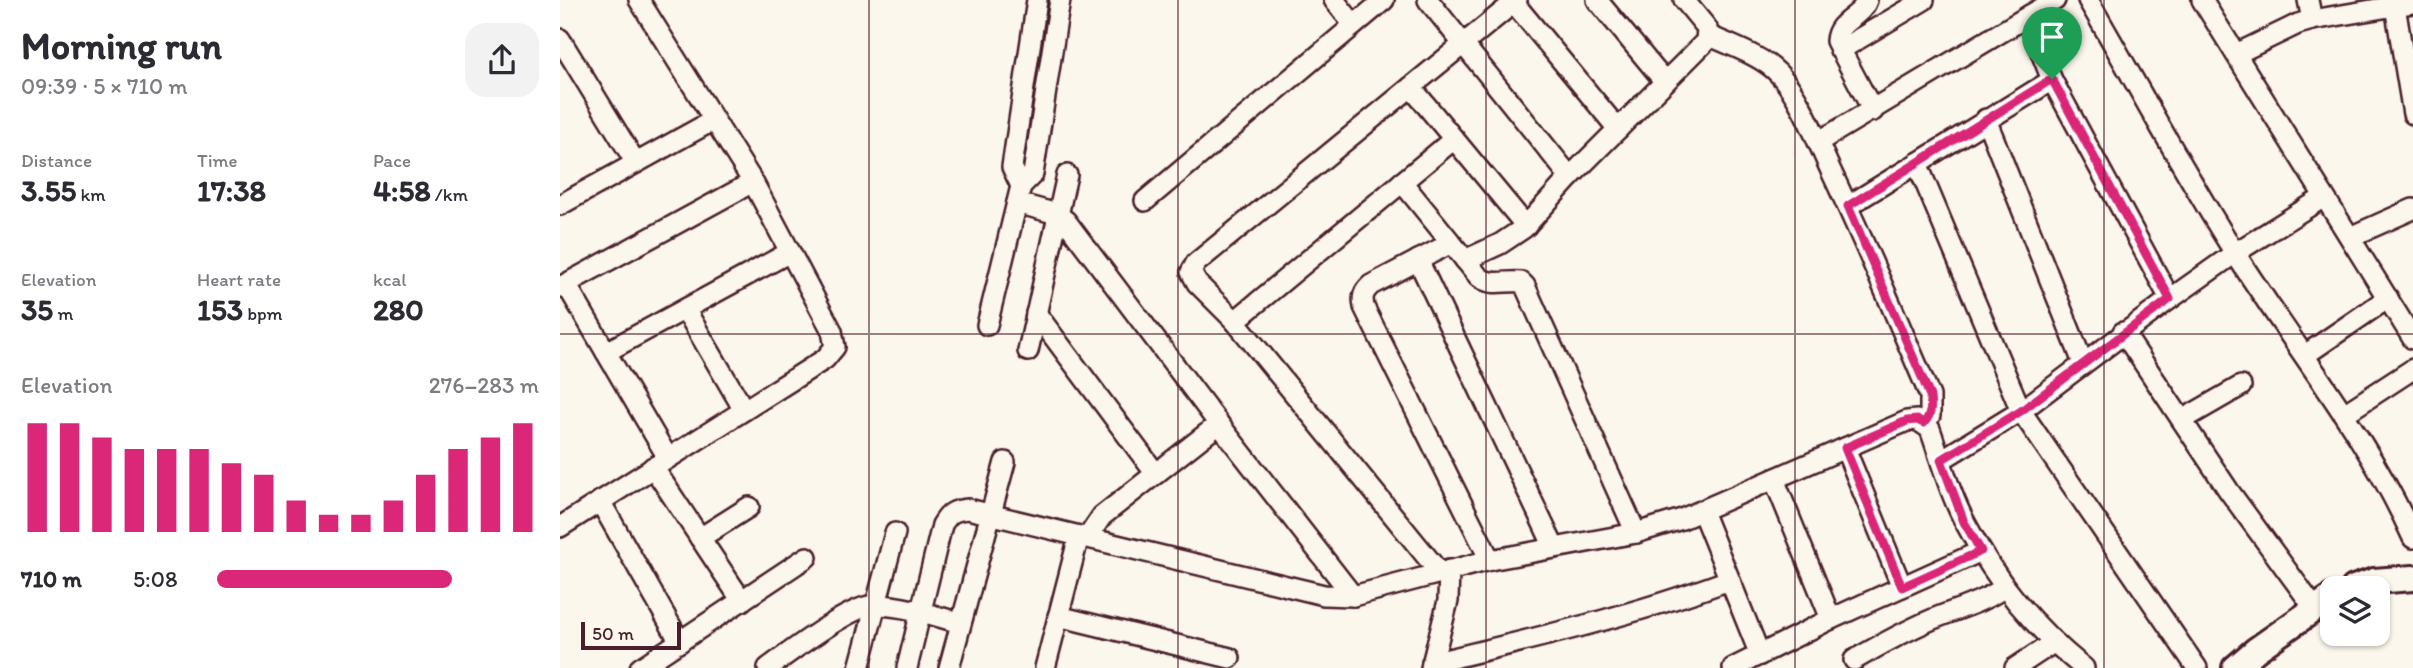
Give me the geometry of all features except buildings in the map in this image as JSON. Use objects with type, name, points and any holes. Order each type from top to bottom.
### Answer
[{"type":"main road","points":[[2390,579],[2413,578]]},
{"type":"main road","points":[[2235,668],[2256,650],[2320,606]]},
{"type":"street","points":[[560,527],[825,359],[835,347],[832,331],[752,182],[639,0]]},
{"type":"street","points":[[1037,0],[1012,167],[1019,195],[1057,214],[1066,222],[1353,596]]},
{"type":"street","points":[[987,325],[1019,195],[1033,174],[1060,0]]},
{"type":"street","points":[[1334,0],[1354,25]]},
{"type":"street","points":[[1146,201],[1384,0]]},
{"type":"street","points":[[1428,0],[1570,177]]},
{"type":"street","points":[[1597,0],[1665,82]]},
{"type":"street","points":[[1465,260],[1512,237],[1526,226],[1570,177],[1706,41],[1707,28],[1684,0]]},
{"type":"street","points":[[1867,0],[1862,10],[1836,32],[1836,41],[1873,111]]},
{"type":"street","points":[[1840,50],[1924,0]]},
{"type":"street","points":[[1818,142],[2055,0]]},
{"type":"street","points":[[2088,0],[2235,253],[2344,414],[2391,493],[2413,538]]},
{"type":"street","points":[[2202,0],[2413,339]]},
{"type":"street","points":[[2308,0],[2312,20]]},
{"type":"street","points":[[1618,129],[1515,1],[1192,268],[1193,277],[1235,321],[1444,571],[1448,601],[1432,665],[1600,623],[1730,580]]},
{"type":"street","points":[[2236,54],[2298,24],[2401,3],[2413,114]]},
{"type":"street","points":[[2030,15],[2041,54],[2052,79],[2170,299]]},
{"type":"street","points":[[1708,35],[1746,53],[1775,71],[1787,84],[1848,206],[1930,396],[1930,416],[1924,423]]},
{"type":"street","points":[[560,39],[636,163]]},
{"type":"street","points":[[1848,206],[2052,79]]},
{"type":"street","points":[[1411,87],[1526,226]]},
{"type":"street","points":[[1986,119],[2083,363]]},
{"type":"street","points":[[560,205],[714,120]]},
{"type":"street","points":[[1235,321],[1454,139]]},
{"type":"street","points":[[1917,163],[2021,411],[2197,668]]},
{"type":"street","points":[[1028,351],[1068,175]]},
{"type":"street","points":[[742,601],[700,538],[606,352],[563,286],[752,182]]},
{"type":"street","points":[[1402,182],[1484,281],[1490,284],[1521,282],[1525,286],[1636,533]]},
{"type":"street","points":[[1941,460],[2021,411],[2123,332],[2235,253],[2324,197]]},
{"type":"street","points":[[2350,237],[2413,209]]},
{"type":"street","points":[[1451,243],[1370,285],[1364,291],[1364,307],[1490,560]]},
{"type":"street","points":[[606,352],[790,252]]},
{"type":"street","points":[[1418,260],[1554,547]]},
{"type":"street","points":[[2305,355],[2388,298]]},
{"type":"street","points":[[685,309],[744,410]]},
{"type":"street","points":[[1036,313],[1156,474]]},
{"type":"street","points":[[2123,332],[2229,491],[2320,598]]},
{"type":"street","points":[[2344,414],[2413,369]]},
{"type":"street","points":[[2182,420],[2241,386]]},
{"type":"street","points":[[907,668],[942,525],[947,515],[956,510],[968,509],[1324,595],[1353,596],[1490,560],[1636,533],[1682,519],[1907,421],[1917,420],[1930,429],[1964,522],[2004,588],[2053,643],[2084,668]]},
{"type":"street","points":[[1045,668],[1083,537],[1102,516],[1219,424]]},
{"type":"street","points":[[1845,448],[1902,587]]},
{"type":"street","points":[[949,668],[1004,462]]},
{"type":"street","points":[[1774,479],[1831,620]]},
{"type":"street","points":[[600,501],[680,642]]},
{"type":"street","points":[[700,538],[749,507]]},
{"type":"street","points":[[1702,511],[1760,655]]},
{"type":"street","points":[[859,668],[895,533]]},
{"type":"street","points":[[1733,668],[1981,551]]},
{"type":"street","points":[[640,668],[807,557]]},
{"type":"street","points":[[1852,664],[1901,634],[1989,598],[2004,588]]},
{"type":"street","points":[[768,668],[856,610],[875,605],[921,612],[960,623]]},
{"type":"street","points":[[1058,616],[1230,658]]},
{"type":"street","points":[[2015,668],[2053,643]]},
{"type":"route","points":[[2052,79],[2170,299],[2021,411],[1941,460],[1964,522],[1981,551],[1902,587],[1845,448],[1907,421],[1917,420],[1924,423],[1930,416],[1930,396],[1848,206],[2052,79]]}]
